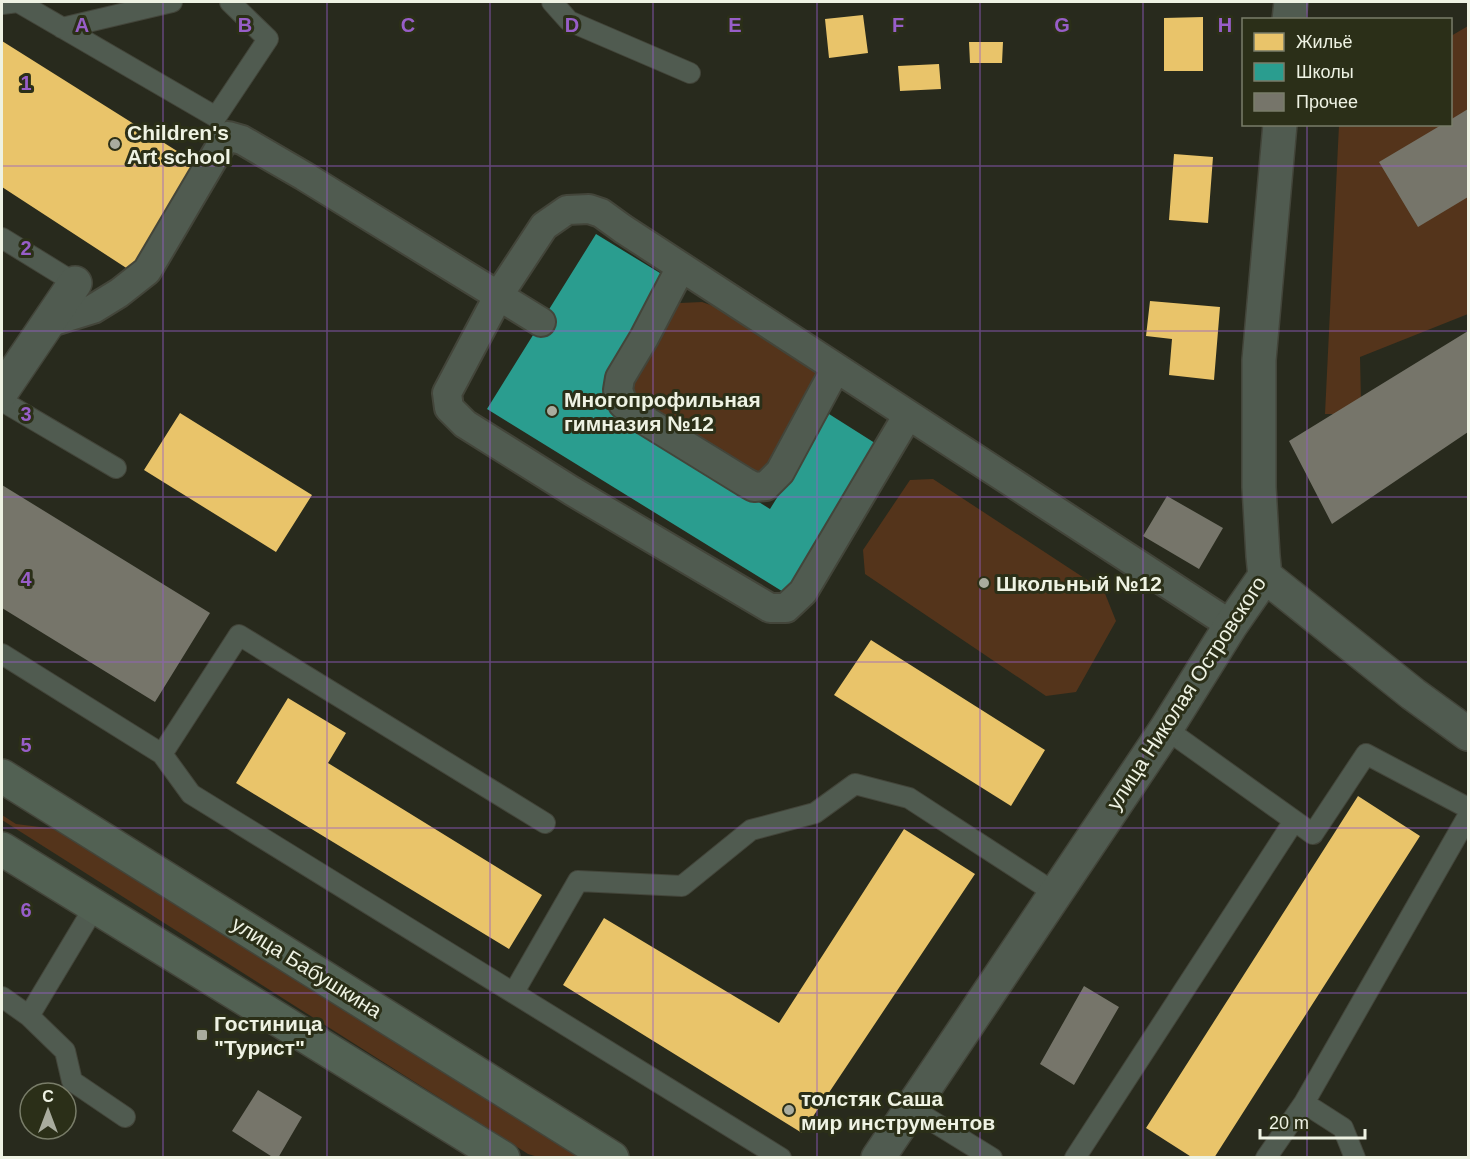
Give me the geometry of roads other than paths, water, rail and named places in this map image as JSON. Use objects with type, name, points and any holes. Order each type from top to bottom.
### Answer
[{"type":"main road","name":"улица Бабушкина","points":[[2,776],[612,1158]]},
{"type":"main road","points":[[2,849],[503,1158]]},
{"type":"street","points":[[1289,18],[1291,2]]},
{"type":"street","name":"улица Николая Островского","points":[[878,1158],[1166,729],[1231,625],[1265,576],[1259,487],[1259,360],[1280,126]]},
{"type":"street","points":[[48,323],[93,309],[119,293],[147,271],[228,136],[242,140],[304,176],[541,322]]},
{"type":"street","points":[[908,415],[803,592],[786,608],[770,608],[563,486],[465,424],[449,408],[447,393],[500,293],[544,226],[567,210],[589,209],[601,213],[1231,625]]},
{"type":"street","points":[[681,267],[620,378],[618,390],[623,404],[638,416],[754,487],[766,486],[780,472],[836,368]]},
{"type":"street","points":[[2,391],[75,283]]},
{"type":"street","points":[[1265,576],[1413,694],[1468,734]]},
{"type":"lane","points":[[2,4],[18,2],[216,117],[268,39],[230,2]]},
{"type":"lane","points":[[62,28],[172,2]]},
{"type":"lane","points":[[552,2],[569,21],[690,73]]},
{"type":"lane","points":[[2,238],[75,283]]},
{"type":"lane","points":[[2,401],[116,468]]},
{"type":"lane","points":[[162,754],[239,635],[545,823]]},
{"type":"lane","points":[[2,654],[162,754],[191,794],[781,1158]]},
{"type":"lane","points":[[1166,729],[1313,834],[1366,754],[1468,808]]},
{"type":"lane","points":[[514,992],[578,881],[682,886],[751,831],[815,813],[855,784],[909,798],[1055,893]]},
{"type":"lane","points":[[1266,1158],[1304,1102],[1468,816]]},
{"type":"lane","points":[[1075,1158],[1294,821]]},
{"type":"lane","points":[[29,1016],[95,906]]},
{"type":"lane","points":[[2,996],[29,1016],[65,1051],[72,1081],[125,1117]]},
{"type":"lane","points":[[1304,1102],[1343,1128],[1355,1158]]},
{"type":"lane","points":[[911,1108],[992,1158]]},
{"type":"place","name":"Children's Art school","points":[[115,144]]},
{"type":"place","name":"Многопрофильная гимназия №12","points":[[552,411]]},
{"type":"place","name":"Школьный №12","points":[[984,583]]},
{"type":"place","name":"Гостиница \"Турист\"","points":[[202,1035]]},
{"type":"place","name":"толстяк Саша мир инструментов","points":[[789,1110]]}]
